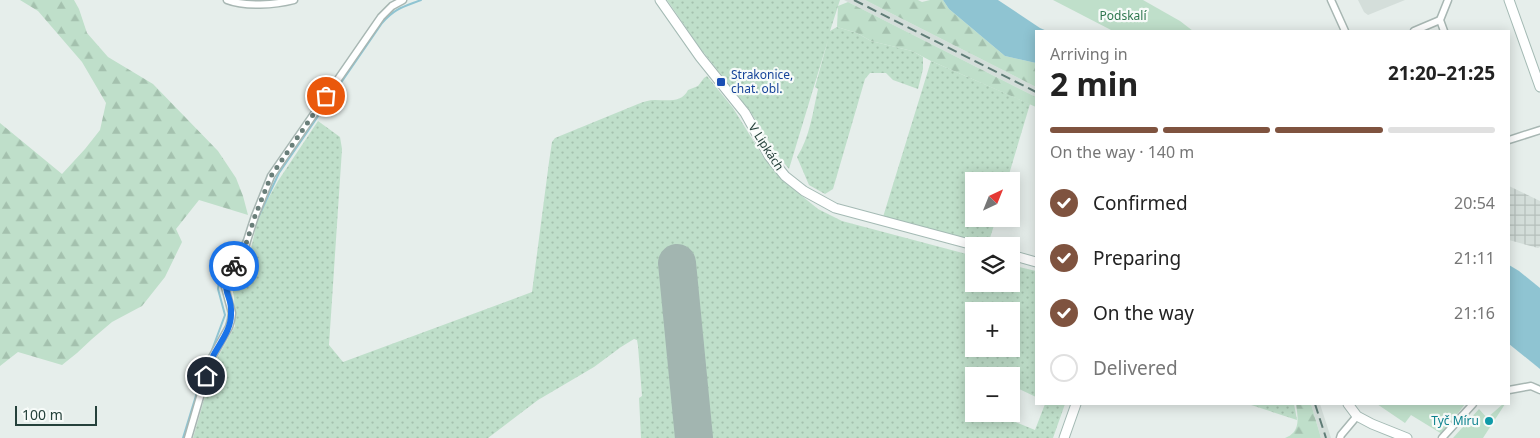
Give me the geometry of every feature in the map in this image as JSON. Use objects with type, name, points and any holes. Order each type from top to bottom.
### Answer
[{"type":"street","points":[[227,0],[236,4],[271,4],[294,0]]},
{"type":"street","points":[[188,438],[212,359],[231,320],[232,313],[225,287],[226,280],[244,250],[271,176],[381,17],[392,6],[403,0]]},
{"type":"street","name":"V Lipkách","points":[[660,0],[700,57],[745,113],[769,156],[788,178],[804,191],[835,208],[965,243]]},
{"type":"street","points":[[1331,0],[1345,30]]},
{"type":"street","points":[[1444,30],[1440,20],[1448,0]]},
{"type":"street","points":[[1509,0],[1540,87]]},
{"type":"street","points":[[1416,30],[1440,20]]},
{"type":"street","points":[[1510,140],[1540,130]]},
{"type":"street","points":[[1020,258],[1035,262]]},
{"type":"street","points":[[1510,390],[1531,386],[1540,390]]},
{"type":"street","points":[[1064,438],[1076,405]]},
{"type":"street","points":[[1349,405],[1357,416],[1407,438]]},
{"type":"street","points":[[1442,438],[1473,405]]},
{"type":"street","points":[[1340,438],[1357,416]]},
{"type":"shaded area","points":[[844,0],[865,0],[1035,86],[1035,96]]},
{"type":"shaded area","points":[[1358,0],[1405,0],[1368,15],[1364,12]]},
{"type":"shaded area","points":[[1510,186],[1540,201],[1540,247],[1510,240]]},
{"type":"shaded area","points":[[1311,405],[1320,405],[1331,438],[1321,438]]},
{"type":"green space","points":[[20,0],[74,0],[87,33],[108,57],[153,84],[218,151],[236,178],[248,215],[199,200],[176,229],[182,242],[165,277],[142,306],[112,322],[62,365],[18,352],[0,366],[0,123],[62,174],[100,130],[106,103],[82,62],[38,11]]},
{"type":"green space","points":[[667,0],[840,0],[830,31],[837,27],[857,33],[871,41],[912,51],[923,57],[923,69],[918,89],[893,80],[886,73],[870,73],[865,79],[833,189],[825,194],[809,185],[797,157],[805,141],[810,124],[818,89],[815,87],[828,40],[789,169],[776,153],[750,111],[700,48]]},
{"type":"green space","points":[[865,0],[918,0],[922,2],[943,0],[949,9],[1005,56],[1035,63],[1035,86]]},
{"type":"green space","name":"Podskalí","points":[[1053,0],[1143,0],[1180,21],[1192,30],[1111,30]]},
{"type":"green space","points":[[848,2],[1035,96],[1035,107],[912,51],[871,41],[857,33],[837,27],[838,6]]},
{"type":"green space","points":[[931,61],[1030,104],[1010,172],[965,172],[965,228],[993,228],[990,237],[965,238],[883,217]]},
{"type":"green space","points":[[707,76],[733,108],[764,158],[781,179],[818,209],[842,221],[965,254],[965,292],[1020,292],[1020,267],[1035,271],[1035,397],[1020,389],[1020,367],[965,367],[965,422],[1016,422],[1035,430],[1045,405],[1065,405],[1053,438],[641,438],[639,398],[642,396],[638,346],[637,340],[634,339],[594,367],[538,400],[488,438],[193,438],[215,362],[235,326],[234,297],[231,281],[251,249],[258,217],[278,181],[318,121],[340,137],[342,149],[329,345],[343,362],[532,292],[549,162],[552,142],[555,138],[644,102],[678,99],[688,90],[698,86]]},
{"type":"green space","points":[[1251,405],[1294,405],[1297,420]]},
{"type":"green space","points":[[1296,405],[1311,405],[1321,438],[1285,438],[1294,432],[1298,419]]},
{"type":"green space","points":[[1378,405],[1464,405],[1442,434],[1411,415],[1405,423]]},
{"type":"green space","points":[[1504,405],[1483,438],[1453,438],[1479,409],[1487,418]]},
{"type":"water","points":[[943,0],[998,0],[1045,30],[1035,30],[1035,63],[1005,56],[949,9]]},
{"type":"water","points":[[1510,266],[1540,288],[1540,369],[1510,345]]},
{"type":"waterway","points":[[256,222],[279,173],[382,23],[395,11],[421,0]]},
{"type":"waterway","points":[[212,350],[225,315],[218,289],[219,281],[245,238]]},
{"type":"waterway","points":[[183,438],[207,364]]},
{"type":"runway","points":[[677,263],[694,438]]},
{"type":"railway","points":[[854,0],[1035,91]]},
{"type":"railway","points":[[1315,405],[1326,438]]},
{"type":"way so far","points":[[234,266],[244,250],[271,176],[326,96]]},
{"type":"place","name":"Strakonice, chat. obl.","points":[[721,82]]},
{"type":"place","name":"Tyč Míru","points":[[1489,421]]},
{"type":"route","points":[[206,376],[231,320],[232,313],[225,287],[226,280],[234,266]]}]
